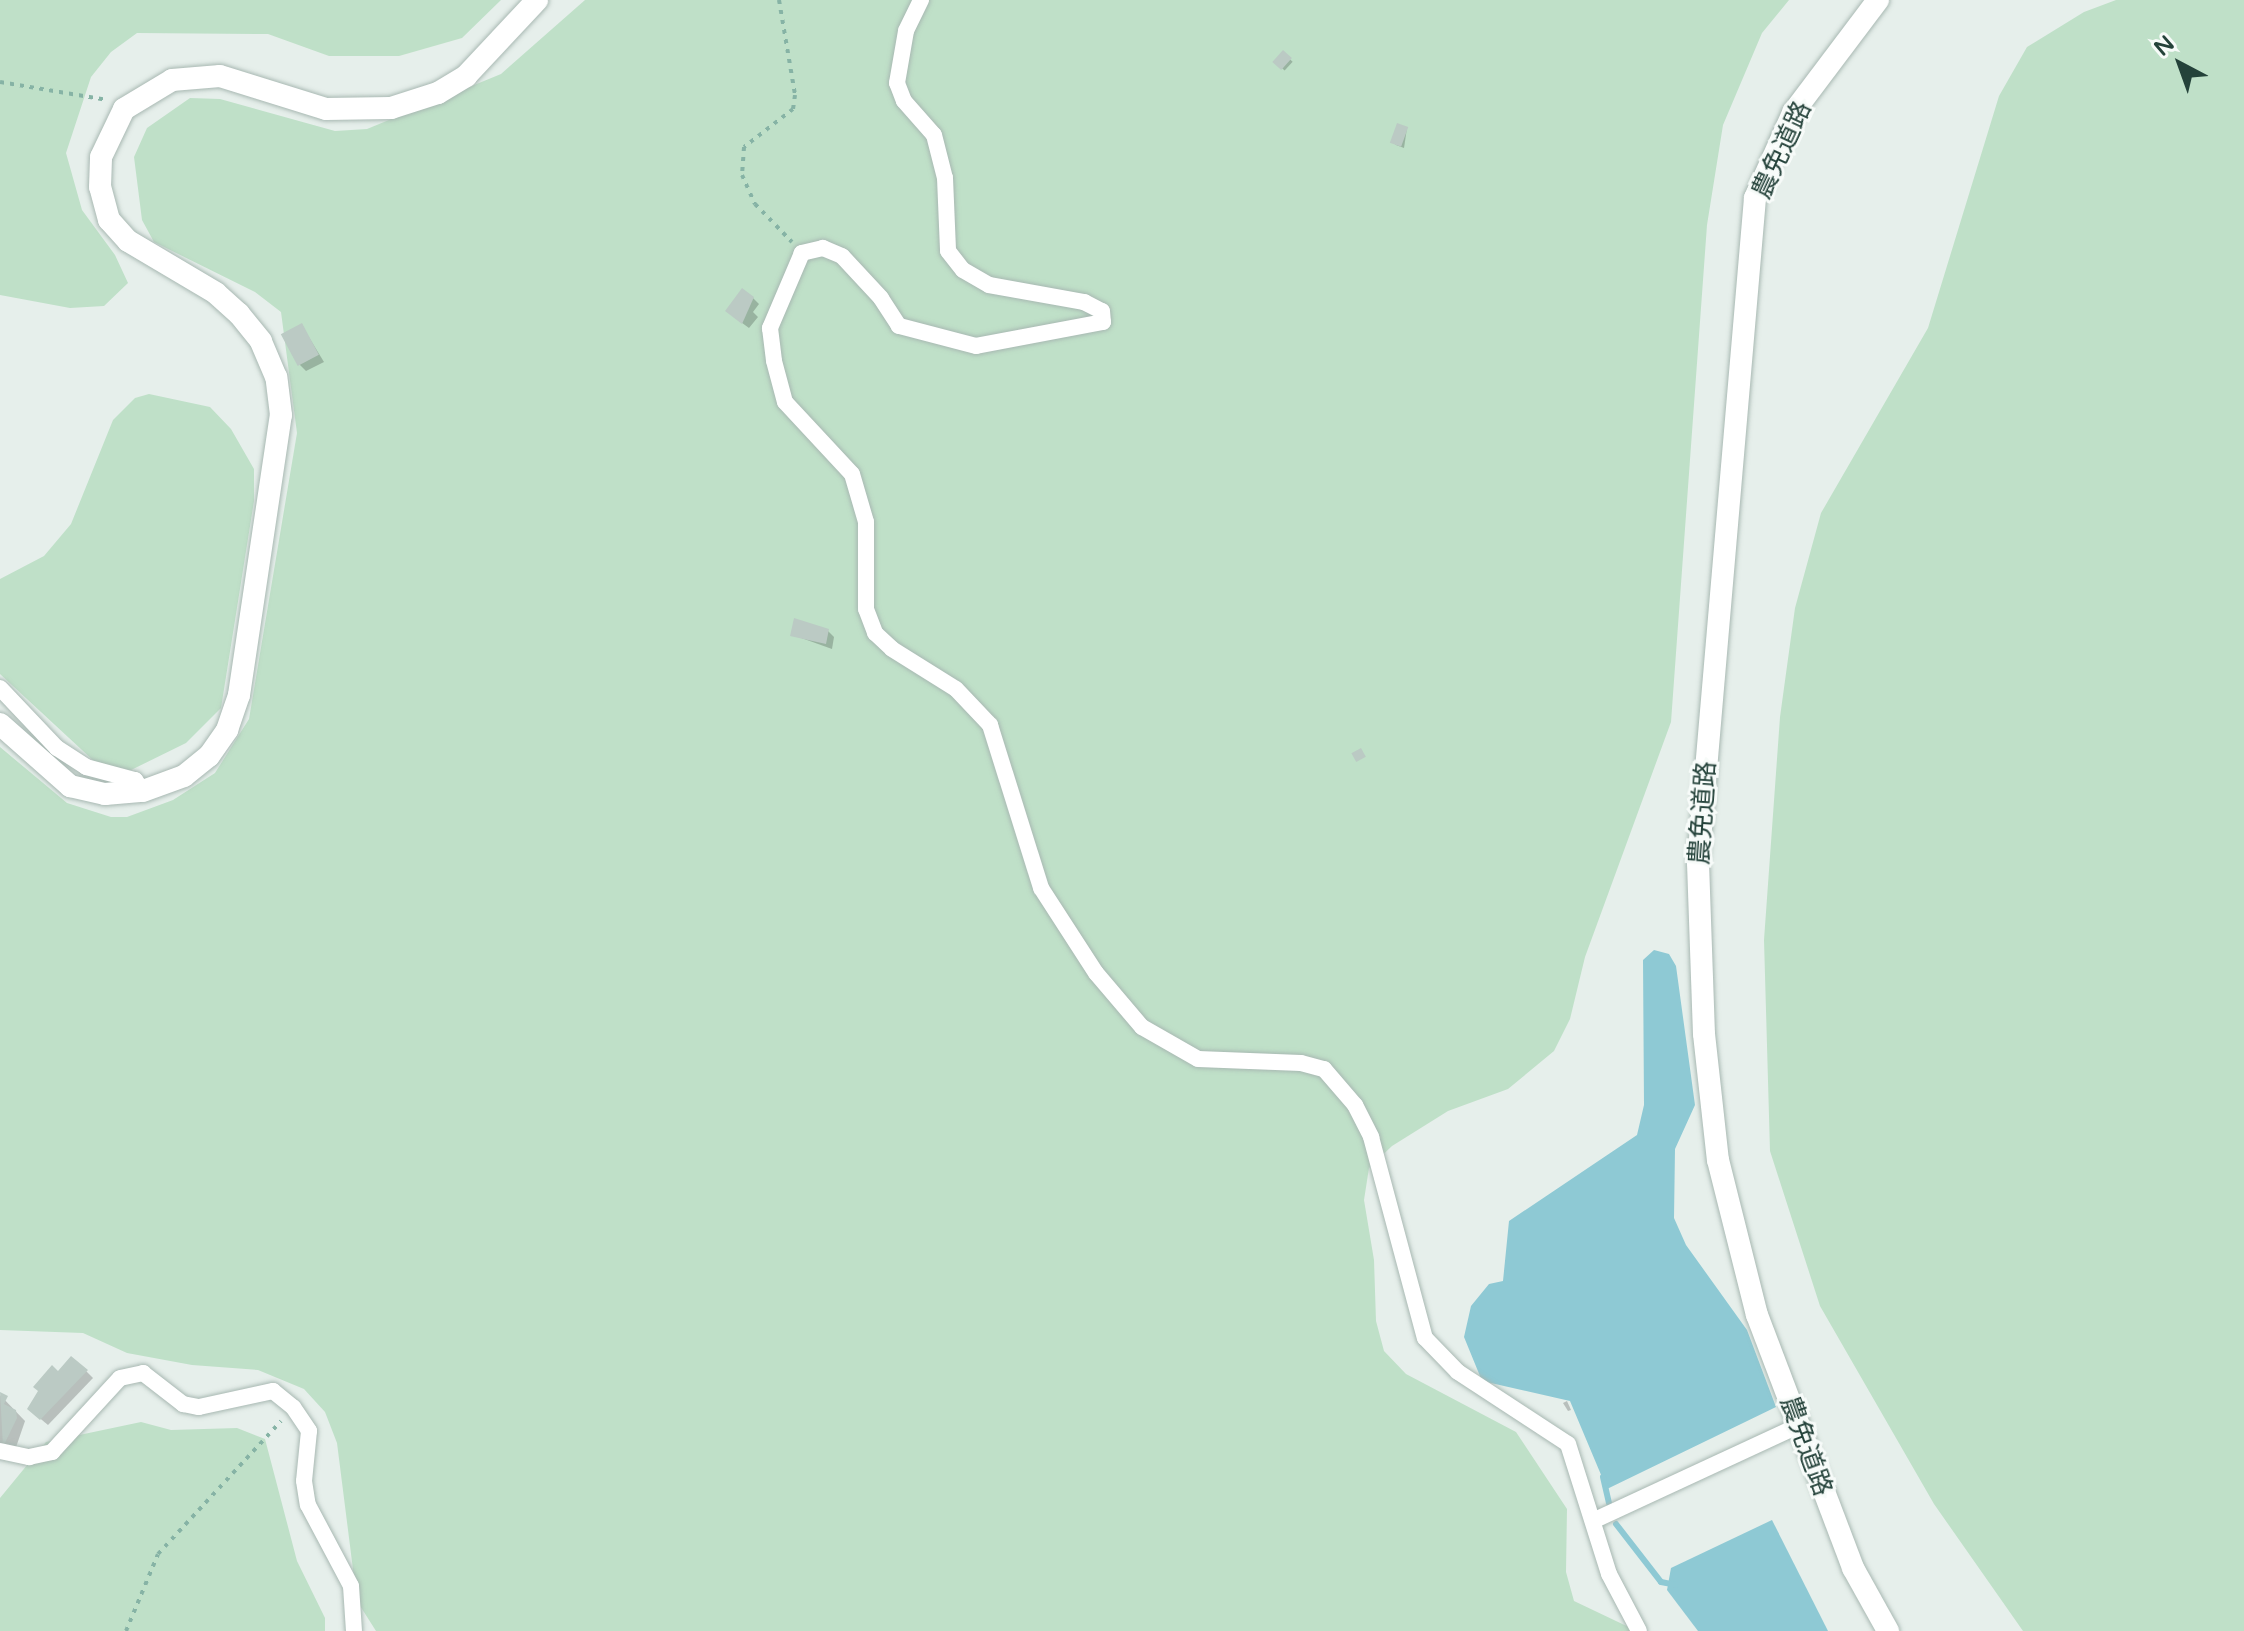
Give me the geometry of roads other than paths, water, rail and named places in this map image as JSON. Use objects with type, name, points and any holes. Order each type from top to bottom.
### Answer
[{"type":"street","points":[[0,724],[70,786],[105,794],[143,791],[184,776],[209,756],[227,730],[239,695],[281,415],[266,353],[239,314],[216,293],[128,241],[109,220],[100,187],[101,157],[124,109],[172,80],[220,76],[326,109],[391,108],[438,93],[466,76],[537,0]]},
{"type":"street","points":[[921,0],[906,31],[897,83],[904,101],[934,135],[945,178],[948,251],[963,270],[989,285],[1084,302],[1102,311],[1103,322],[976,346],[899,326],[881,298],[842,256],[823,248],[802,253],[770,328],[774,361],[785,402],[852,474],[866,522],[866,609],[875,633],[892,649],[956,689],[990,725],[1041,888],[1059,922],[1142,1027],[1198,1059],[1301,1063],[1324,1069],[1355,1105],[1371,1137],[1425,1338],[1458,1372],[1568,1444],[1609,1574],[1639,1631]]},
{"type":"street","name":"農免道路","points":[[1878,0],[1793,113],[1755,198],[1698,863],[1704,1034],[1718,1160],[1757,1315],[1853,1568],[1888,1631]]},
{"type":"street","points":[[0,688],[57,748],[86,767],[135,780],[143,791]]},
{"type":"street","points":[[0,1451],[29,1457],[52,1452],[120,1378],[143,1373],[183,1404],[199,1407],[273,1391],[293,1407],[309,1431],[304,1481],[308,1505],[351,1586],[354,1631]]},
{"type":"street","points":[[1593,1521],[1798,1426]]},
{"type":"water","points":[[1654,950],[1669,954],[1676,966],[1695,1105],[1675,1149],[1674,1218],[1686,1245],[1747,1330],[1776,1407],[1607,1489],[1570,1401],[1482,1381],[1464,1337],[1471,1306],[1489,1284],[1503,1281],[1509,1221],[1637,1135],[1644,1105],[1643,960]]},
{"type":"water","points":[[1772,1520],[1828,1631],[1698,1631],[1667,1590],[1671,1568]]},
{"type":"waterway","points":[[1603,1477],[1609,1503]]},
{"type":"waterway","points":[[1616,1524],[1661,1582],[1676,1585]]}]
